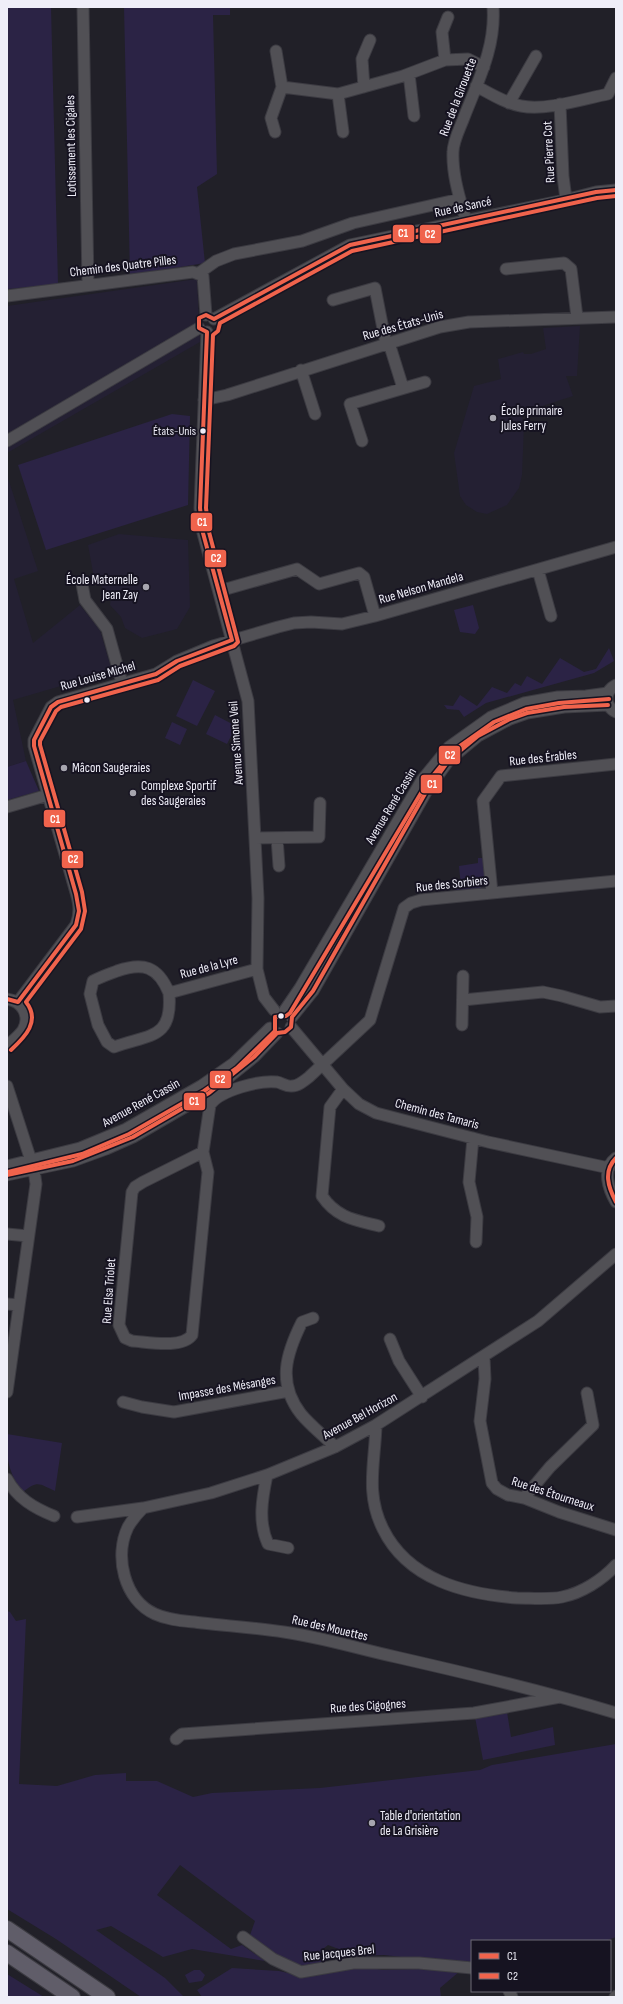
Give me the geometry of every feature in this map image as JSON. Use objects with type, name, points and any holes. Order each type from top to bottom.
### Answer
[{"type":"highway","points":[[7,1929],[107,1997]]},
{"type":"highway","points":[[7,1954],[72,1997]]},
{"type":"street","name":"Lotissement les Cigales","points":[[83,7],[88,284]]},
{"type":"street","name":"Rue de la Girouette","points":[[466,221],[460,199],[453,151],[476,86],[488,58],[494,28],[493,7]]},
{"type":"street","points":[[445,60],[442,32],[448,17]]},
{"type":"street","points":[[364,87],[362,59],[370,40]]},
{"type":"street","points":[[275,132],[271,118],[282,86],[276,51]]},
{"type":"street","points":[[509,103],[536,56]]},
{"type":"street","points":[[282,86],[338,94],[409,74],[445,60],[468,58],[484,67]]},
{"type":"street","points":[[409,74],[414,116]]},
{"type":"street","name":"Rue Pierre Cot","points":[[476,86],[509,103],[529,107],[560,104],[608,94],[616,78]]},
{"type":"street","points":[[338,94],[343,132]]},
{"type":"street","name":"Rue Pierre Cot","points":[[560,104],[563,176],[566,200]]},
{"type":"street","name":"Rue de Sancé","points":[[210,317],[350,245],[566,200],[596,192],[616,190]]},
{"type":"street","points":[[7,441],[203,330],[198,320],[201,316],[210,317],[203,276],[199,273],[216,261],[234,254],[302,241],[353,223],[460,199]]},
{"type":"street","points":[[506,269],[566,264],[571,268],[577,317]]},
{"type":"street","name":"Chemin des Quatre Pilles","points":[[7,296],[88,284],[193,272],[199,273]]},
{"type":"street","points":[[334,300],[375,288],[388,344],[403,388]]},
{"type":"street","name":"Rue des États-Unis","points":[[204,400],[227,395],[301,370],[440,327],[469,322],[616,316]]},
{"type":"street","name":"Avenue Simone Veil","points":[[203,330],[204,400],[200,508],[203,533],[248,701],[258,898],[257,969],[264,997],[274,1010]]},
{"type":"street","points":[[301,370],[315,414]]},
{"type":"street","points":[[362,441],[350,404],[425,382]]},
{"type":"street","name":"Rue Nelson Mandela","points":[[232,640],[294,623],[342,624],[375,616],[616,547]]},
{"type":"street","points":[[219,591],[297,569],[319,584],[359,573],[364,577],[375,616]]},
{"type":"street","points":[[538,570],[551,616]]},
{"type":"street","points":[[82,584],[84,600],[107,629],[122,683]]},
{"type":"street","name":"Rue Louise Michel","points":[[18,1002],[76,925],[79,916],[77,895],[48,795],[34,740],[51,707],[58,702],[156,674],[177,661],[232,640]]},
{"type":"street","points":[[612,689],[614,711]]},
{"type":"street","name":"Avenue René Cassin","points":[[289,1018],[300,988],[422,780],[449,747],[491,717],[524,704],[558,697],[586,696],[612,689]]},
{"type":"street","name":"Avenue René Cassin","points":[[289,1018],[314,991],[426,792],[450,760],[478,736],[510,719],[527,713],[564,707],[614,711]]},
{"type":"street","name":"Rue des Érables","points":[[492,893],[483,801],[501,776],[616,764]]},
{"type":"street","points":[[7,807],[48,795]]},
{"type":"street","points":[[255,838],[319,838],[320,803]]},
{"type":"street","points":[[277,838],[279,866]]},
{"type":"street","name":"Rue des Sorbiers","points":[[322,1065],[370,1020],[404,908],[411,903],[421,900],[616,881]]},
{"type":"street","name":"Rue de la Lyre","points":[[134,966],[143,966],[154,971],[164,981],[169,993],[170,1014],[162,1030],[154,1035],[114,1046],[107,1042],[98,1025],[90,994],[93,981],[134,966]]},
{"type":"street","name":"Rue de la Lyre","points":[[169,993],[257,969]]},
{"type":"street","points":[[462,976],[462,1025]]},
{"type":"street","points":[[463,1000],[543,992],[600,1007],[616,1006]]},
{"type":"street","points":[[7,999],[18,1002],[23,1007],[26,1019],[22,1031],[9,1041]]},
{"type":"street","points":[[274,1010],[289,1018],[285,1032],[273,1031],[267,1020],[274,1010]]},
{"type":"street","name":"Chemin des Tamaris","points":[[289,1018],[322,1065],[343,1089],[359,1104],[376,1113],[472,1138],[609,1168]]},
{"type":"street","name":"Avenue René Cassin","points":[[7,1166],[32,1165],[92,1155],[133,1137],[209,1093],[254,1057],[273,1031]]},
{"type":"street","name":"Rue Elsa Triolet","points":[[203,1152],[143,1182],[132,1192],[119,1325],[125,1338],[132,1341],[179,1344],[186,1342],[192,1336],[208,1172],[203,1152],[210,1105],[213,1101],[234,1089],[276,1082],[292,1086],[309,1077],[322,1065]]},
{"type":"street","points":[[7,1086],[32,1165],[36,1184],[8,1374],[7,1392]]},
{"type":"street","points":[[343,1089],[330,1107],[322,1196],[327,1204],[348,1219],[379,1226]]},
{"type":"street","points":[[472,1138],[469,1182],[477,1217],[476,1242]]},
{"type":"street","points":[[616,1158],[609,1168],[607,1176],[609,1189],[616,1202]]},
{"type":"street","name":"Avenue René Cassin","points":[[7,1175],[32,1165]]},
{"type":"street","points":[[7,1234],[28,1236]]},
{"type":"street","name":"Avenue Bel Horizon","points":[[77,1517],[143,1508],[211,1493],[267,1475],[335,1447],[376,1425],[422,1397],[538,1321],[616,1255]]},
{"type":"street","points":[[7,1304],[19,1305]]},
{"type":"street","points":[[313,1318],[302,1322],[291,1346],[287,1358],[286,1372],[288,1391],[291,1399],[302,1415],[335,1447]]},
{"type":"street","points":[[390,1338],[399,1361],[422,1397]]},
{"type":"street","name":"Rue des Étourneaux","points":[[484,1357],[485,1379],[480,1421],[492,1483],[497,1489],[508,1495],[524,1498],[559,1512],[616,1530]]},
{"type":"street","name":"Impasse des Mésanges","points":[[123,1402],[142,1407],[174,1412],[288,1391]]},
{"type":"street","points":[[524,1498],[545,1472],[593,1425],[587,1393]]},
{"type":"street","points":[[376,1425],[375,1455],[371,1484],[376,1511],[383,1529],[394,1546],[414,1566],[428,1575],[444,1584],[473,1592],[503,1597],[549,1598],[563,1597],[589,1586],[606,1576],[616,1565]]},
{"type":"street","points":[[267,1475],[261,1520],[262,1532],[268,1544],[288,1548]]},
{"type":"street","points":[[7,1479],[24,1500],[40,1510],[54,1516]]},
{"type":"street","name":"Rue des Mouettes","points":[[143,1508],[134,1517],[128,1528],[122,1549],[122,1568],[125,1579],[139,1602],[154,1614],[173,1620],[285,1632],[487,1677],[616,1713]]},
{"type":"street","name":"Rue des Cigognes","points":[[176,1739],[182,1734],[474,1712],[562,1697]]},
{"type":"street","name":"Rue Jacques Brel","points":[[243,1937],[273,1959],[301,1972],[360,1963],[419,1963],[471,1968]]},
{"type":"shaded area","points":[[7,7],[51,7],[58,284],[8,289]]},
{"type":"shaded area","points":[[124,7],[230,7],[230,15],[213,15],[217,174],[197,187],[205,263],[130,275]]},
{"type":"shaded area","points":[[197,279],[200,342],[7,453],[7,306]]},
{"type":"shaded area","name":"École primaire Jules Ferry","points":[[580,326],[577,376],[566,376],[573,396],[521,413],[524,425],[522,475],[519,488],[507,505],[487,514],[477,512],[466,505],[460,496],[454,453],[474,386],[501,379],[498,359],[523,352],[524,354],[531,354],[546,349],[543,328]]},
{"type":"shaded area","points":[[172,414],[190,416],[188,505],[46,550],[18,465]]},
{"type":"shaded area","points":[[7,475],[38,571],[14,579],[33,643],[80,605],[100,630],[112,671],[13,700],[26,761],[7,767]]},
{"type":"shaded area","name":"École Maternelle Jean Zay","points":[[119,534],[188,540],[190,607],[177,629],[142,638],[125,628],[121,617],[110,605],[111,597],[94,578],[88,545]]},
{"type":"shaded area","points":[[473,605],[479,628],[475,634],[460,632],[454,610]]},
{"type":"shaded area","points":[[609,648],[614,661],[594,673],[486,703],[464,717],[459,710],[447,709],[444,705],[453,706],[460,695],[477,706],[492,687],[507,693],[515,683],[521,686],[527,676],[542,684],[560,658],[584,672],[596,669]]},
{"type":"shaded area","points":[[193,680],[215,691],[197,726],[176,716]]},
{"type":"shaded area","points":[[215,715],[236,726],[227,744],[206,734]]},
{"type":"shaded area","points":[[172,722],[187,729],[180,745],[165,738]]},
{"type":"shaded area","points":[[26,761],[39,791],[7,800],[7,767]]},
{"type":"shaded area","points":[[478,858],[484,858],[487,882],[481,883],[481,888],[455,892],[454,887],[461,886],[459,866],[478,863]]},
{"type":"shaded area","points":[[7,1434],[62,1443],[55,1491],[39,1484],[32,1486],[23,1492],[11,1472],[7,1450]]},
{"type":"shaded area","points":[[7,1611],[10,1612],[16,1621],[26,1619],[19,1784],[57,1786],[95,1775],[126,1773],[126,1781],[157,1781],[193,1797],[212,1793],[320,1788],[480,1770],[492,1765],[616,1744],[616,1937],[608,1940],[471,1940],[471,1965],[384,1955],[357,1956],[328,1945],[323,1949],[325,1963],[306,1966],[296,1965],[288,1963],[274,1955],[261,1945],[250,1935],[255,1921],[180,1865],[157,1895],[231,1949],[242,1945],[265,1961],[192,1949],[163,1957],[111,1926],[96,1930],[165,1978],[184,1997],[141,1997],[56,1939],[7,1909]]},
{"type":"shaded area","points":[[507,1712],[511,1737],[553,1727],[555,1745],[483,1760],[475,1717]]},
{"type":"shaded area","points":[[232,1968],[279,1971],[297,1975],[346,1969],[372,1968],[382,1970],[423,1969],[460,1971],[440,1988],[441,1997],[202,1997],[197,1990]]},
{"type":"shaded area","points":[[194,1970],[200,1970],[205,1975],[202,1981],[189,1983],[185,1975]]},
{"type":"shaded area","points":[[7,1974],[44,1997],[7,1997]]},
{"type":"transit line","name":"C1","points":[[7,999],[18,1002],[76,925],[79,911],[76,894],[34,746],[34,740],[51,707],[58,702],[156,674],[177,661],[232,640],[203,533],[200,508],[207,332],[199,328],[199,318],[206,315],[214,319],[350,245],[596,192],[616,190]]},
{"type":"transit line","name":"C2","points":[[11,1050],[26,1034],[32,1022],[30,1009],[26,1002],[81,929],[85,911],[82,892],[40,745],[40,741],[56,711],[61,707],[158,680],[180,666],[234,646],[238,642],[209,532],[206,508],[213,335],[218,331],[220,323],[352,251],[597,198],[616,196]]},
{"type":"transit line","name":"C2","points":[[8,1172],[82,1154],[129,1134],[204,1091],[237,1068],[275,1031],[275,1017],[286,1016],[290,1013],[427,783],[453,751],[494,722],[526,709],[559,703],[609,699]]},
{"type":"transit line","name":"C1","points":[[7,1175],[73,1161],[133,1137],[209,1093],[254,1057],[277,1033],[285,1032],[291,1027],[292,1017],[313,991],[426,792],[449,760],[478,736],[510,719],[527,713],[564,707],[608,705]]},
{"type":"transit line","name":"C1","points":[[616,1158],[609,1168],[608,1174],[609,1185],[616,1202]]},
{"type":"place","name":"École primaire Jules Ferry","points":[[493,418]]},
{"type":"place","name":"États-Unis","points":[[203,431]]},
{"type":"place","name":"École Maternelle Jean Zay","points":[[146,587]]},
{"type":"place","name":"Mâcon Saugeraies","points":[[64,768]]},
{"type":"place","name":"Complexe Sportif des Saugeraies","points":[[133,793]]},
{"type":"place","name":"Table d'orientation de La Grisière","points":[[372,1823]]}]
